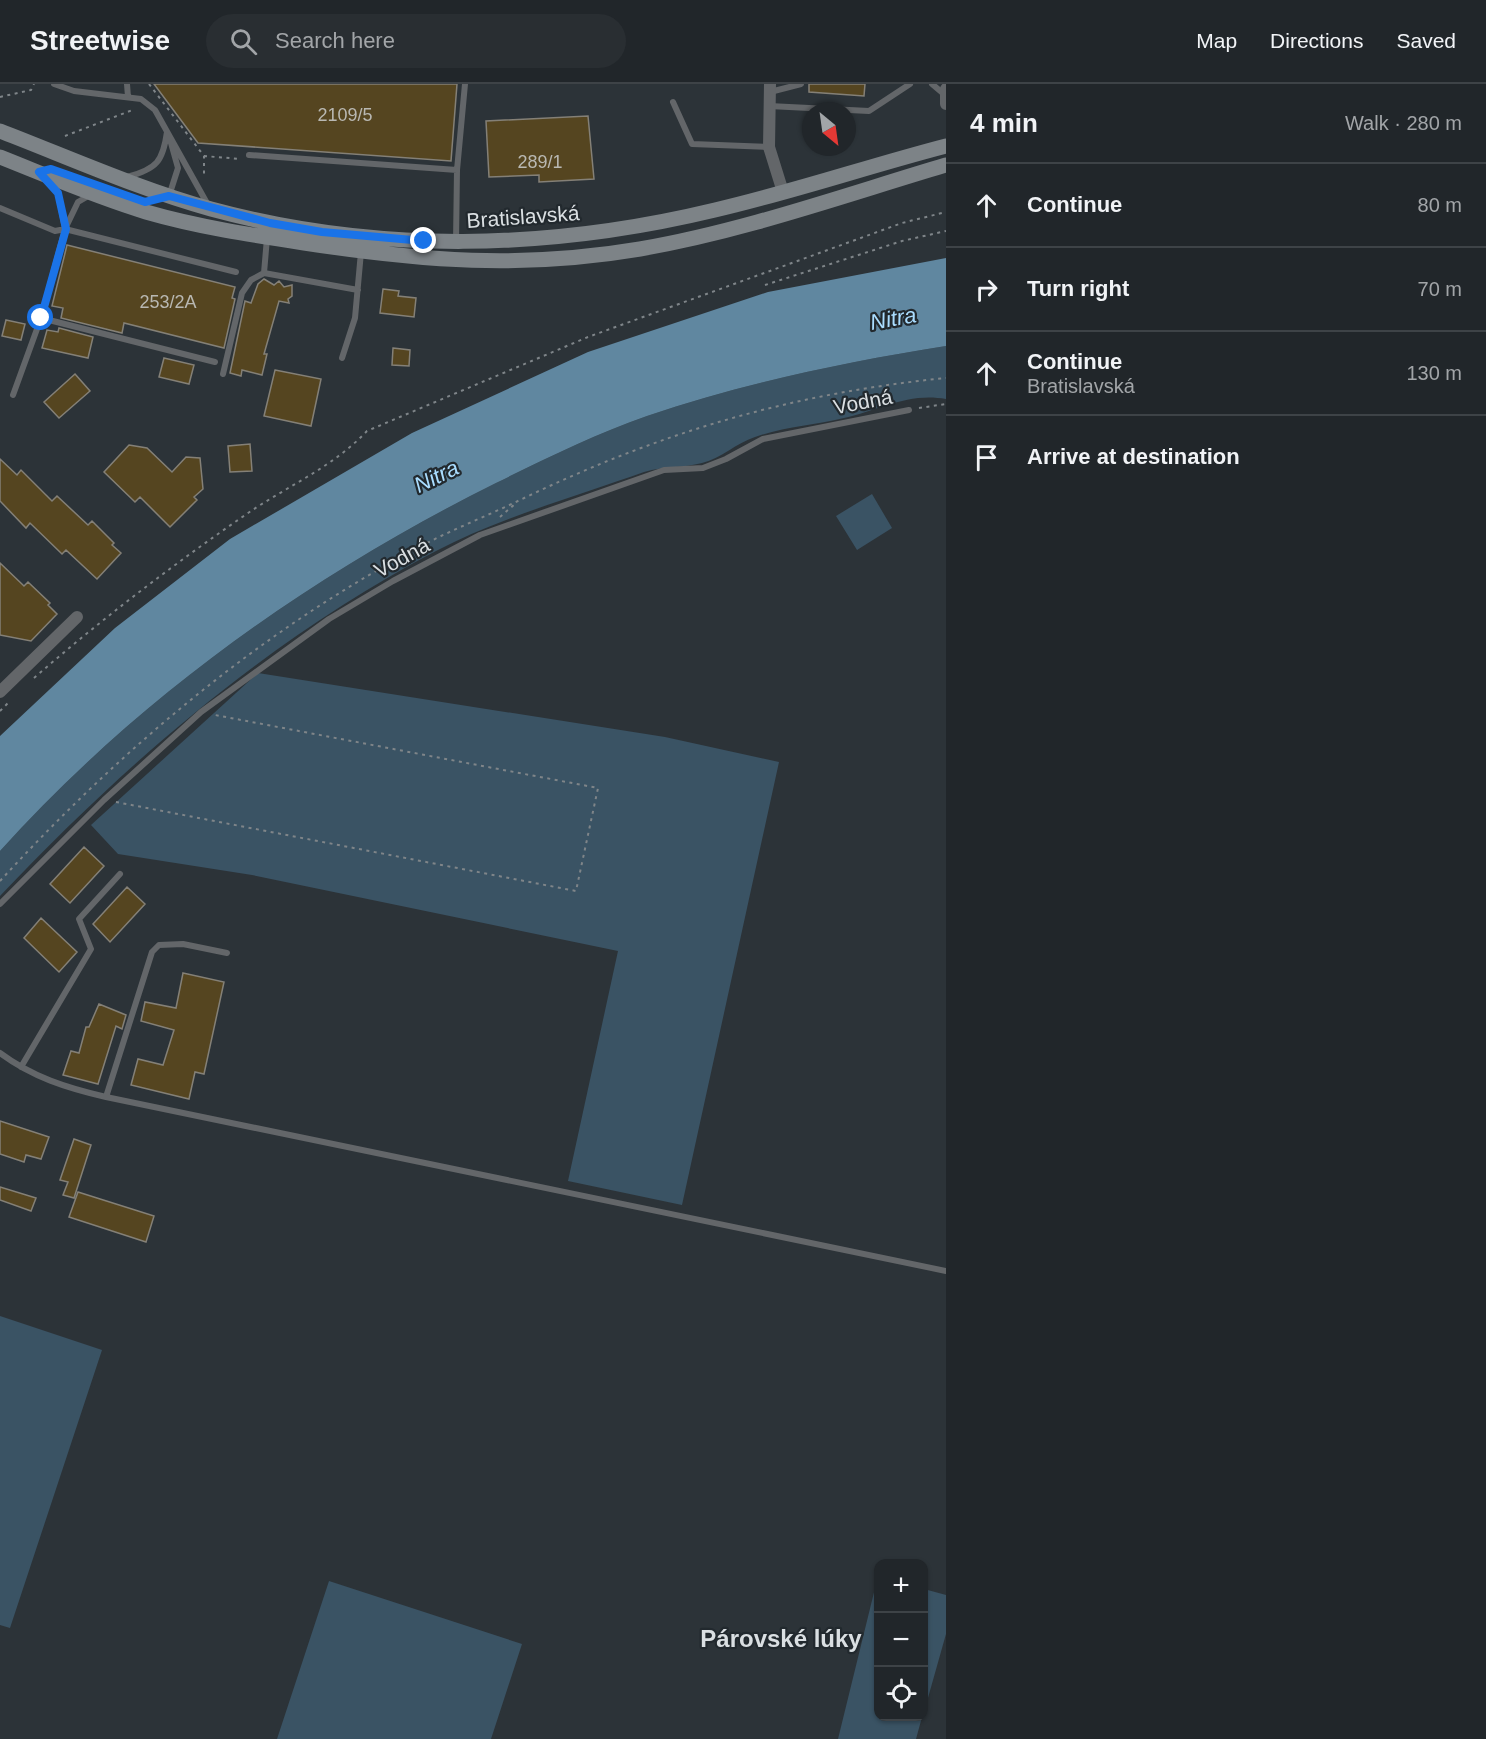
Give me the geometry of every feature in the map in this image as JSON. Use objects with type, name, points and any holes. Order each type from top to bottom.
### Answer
[{"type":"main road","name":"Bratislavská","points":[[0,131],[121,179],[210,208],[322,232],[456,242],[515,241],[599,233],[704,213],[946,146]]},
{"type":"main road","name":"Bratislavská","points":[[0,157],[93,193],[174,220],[267,238],[361,251],[470,262],[538,261],[676,242],[765,220],[946,165]]},
{"type":"main road","points":[[39,172],[51,169],[145,202],[169,196]]},
{"type":"main road","points":[[765,220],[783,192],[814,205]]},
{"type":"main road","points":[[599,233],[601,254]]},
{"type":"street","points":[[770,88],[769,147],[783,192]]},
{"type":"street","points":[[946,89],[946,104]]},
{"type":"street","points":[[0,692],[77,617]]},
{"type":"lane","points":[[54,84],[74,91],[141,99],[155,110],[210,208]]},
{"type":"lane","points":[[127,84],[128,97]]},
{"type":"lane","points":[[456,242],[457,170],[465,84]]},
{"type":"lane","points":[[770,88],[801,84]]},
{"type":"lane","points":[[769,106],[869,111],[910,84]]},
{"type":"lane","points":[[932,84],[946,96]]},
{"type":"lane","points":[[673,102],[692,144],[769,147]]},
{"type":"lane","points":[[121,179],[153,168],[164,153],[167,131]]},
{"type":"lane","points":[[167,131],[178,168],[169,196]]},
{"type":"lane","points":[[249,155],[457,170]]},
{"type":"lane","points":[[39,172],[58,193],[66,229]]},
{"type":"lane","points":[[13,395],[41,318],[66,229],[78,202],[93,193]]},
{"type":"lane","points":[[0,208],[55,231],[66,229],[236,272]]},
{"type":"lane","points":[[264,273],[267,238]]},
{"type":"lane","points":[[342,358],[355,318],[361,251]]},
{"type":"lane","points":[[223,374],[242,293],[251,280],[264,273],[358,290]]},
{"type":"lane","points":[[41,318],[215,362]]},
{"type":"lane","name":"Vodná","points":[[0,904],[104,800],[201,712],[329,619],[393,580],[480,535],[664,470],[694,469],[714,464],[763,439],[909,410]]},
{"type":"lane","points":[[21,1067],[90,949],[79,919],[120,874]]},
{"type":"lane","points":[[106,1097],[152,952],[159,945],[183,944],[227,953]]},
{"type":"lane","points":[[0,1053],[21,1067],[61,1086],[106,1097],[946,1271]]},
{"type":"path","points":[[0,98],[31,90],[34,84]]},
{"type":"path","points":[[149,84],[204,156],[204,175]]},
{"type":"path","points":[[65,136],[137,108]]},
{"type":"path","points":[[204,156],[244,160],[249,155]]},
{"type":"path","points":[[28,683],[86,633],[162,574],[253,510],[332,462],[351,448],[367,431],[588,337],[902,224],[946,212]]},
{"type":"path","points":[[765,285],[902,242],[946,231]]},
{"type":"path","points":[[518,501],[557,480],[602,461],[712,423],[836,394],[946,378]]},
{"type":"path","points":[[909,410],[946,404]]},
{"type":"path","points":[[0,711],[14,697]]},
{"type":"path","points":[[104,800],[576,891],[598,788],[201,712]]},
{"type":"shaded area","points":[[946,346],[946,399],[932,397],[907,400],[857,415],[777,431],[748,440],[702,463],[644,472],[486,528],[436,551],[375,585],[259,663],[150,750],[99,797],[0,896],[0,851],[110,741],[169,691],[294,599],[427,519],[552,456],[647,416],[720,393],[795,375]]},
{"type":"shaded area","points":[[872,494],[892,528],[857,550],[836,516]]},
{"type":"shaded area","points":[[258,673],[665,737],[779,762],[682,1205],[568,1181],[618,951],[252,875],[118,854],[91,825]]},
{"type":"shaded area","points":[[0,1316],[102,1350],[10,1628],[0,1625]]},
{"type":"shaded area","points":[[329,1581],[522,1644],[491,1739],[277,1739]]},
{"type":"shaded area","points":[[928,1590],[946,1595],[946,1634],[928,1698]]},
{"type":"shaded area","points":[[874,1592],[874,1721],[921,1721],[916,1739],[838,1739]]},
{"type":"water","name":"Nitra","points":[[946,258],[946,346],[795,375],[720,393],[647,416],[552,456],[427,519],[294,599],[169,691],[110,741],[0,851],[0,736],[115,628],[230,539],[412,433],[588,352],[768,292]]},
{"type":"building","points":[[154,84],[457,84],[451,161],[198,143]]},
{"type":"building","points":[[809,84],[865,84],[864,96],[809,92]]},
{"type":"building","points":[[588,116],[594,179],[539,182],[539,175],[489,177],[486,121]]},
{"type":"building","points":[[67,245],[235,287],[232,298],[235,299],[224,348],[124,323],[122,333],[61,318],[63,308],[52,306]]},
{"type":"building","points":[[264,279],[274,285],[279,281],[284,287],[292,285],[292,296],[288,299],[289,303],[279,301],[264,354],[267,354],[262,375],[242,370],[241,376],[230,373],[245,301],[251,303],[258,284]]},
{"type":"building","points":[[383,289],[399,291],[398,296],[416,298],[414,317],[380,313]]},
{"type":"building","points":[[6,320],[25,324],[21,340],[2,336]]},
{"type":"building","points":[[59,328],[93,337],[88,358],[42,348],[47,330],[58,332]]},
{"type":"building","points":[[393,348],[410,350],[409,366],[392,365]]},
{"type":"building","points":[[164,358],[194,365],[189,384],[159,377]]},
{"type":"building","points":[[275,370],[321,379],[311,426],[264,416]]},
{"type":"building","points":[[75,374],[90,391],[59,418],[44,402]]},
{"type":"building","points":[[250,444],[252,471],[230,472],[228,446]]},
{"type":"building","points":[[129,445],[147,448],[172,472],[186,457],[200,458],[203,489],[194,497],[197,500],[170,527],[140,497],[135,502],[104,472]]},
{"type":"building","points":[[0,459],[17,475],[21,470],[52,501],[57,496],[88,525],[92,521],[114,543],[112,545],[121,553],[97,579],[66,550],[62,554],[30,523],[26,528],[0,501]]},
{"type":"building","points":[[0,563],[24,586],[28,582],[50,603],[48,605],[57,614],[31,641],[0,635]]},
{"type":"building","points":[[84,847],[104,866],[70,903],[50,884]]},
{"type":"building","points":[[127,887],[145,904],[110,942],[93,924]]},
{"type":"building","points":[[41,918],[77,952],[59,972],[24,938]]},
{"type":"building","points":[[183,973],[224,982],[204,1074],[195,1072],[189,1099],[131,1085],[138,1059],[163,1065],[174,1030],[141,1021],[145,1002],[176,1008]]},
{"type":"building","points":[[99,1004],[126,1015],[122,1029],[116,1026],[98,1084],[63,1075],[71,1051],[79,1053],[86,1027],[89,1027]]},
{"type":"building","points":[[0,1121],[49,1137],[41,1159],[26,1155],[24,1162],[0,1154]]},
{"type":"building","points":[[74,1139],[91,1145],[74,1198],[63,1195],[68,1182],[60,1180]]},
{"type":"building","points":[[0,1187],[36,1198],[31,1211],[0,1200]]},
{"type":"building","points":[[78,1192],[154,1216],[146,1242],[69,1217]]},
{"type":"district","name":"Párovské lúky","points":[[781,1639]]},
{"type":"route","points":[[41,318],[66,229],[58,193],[39,172],[51,169],[145,202],[169,196],[270,223],[322,232],[424,241]]}]
